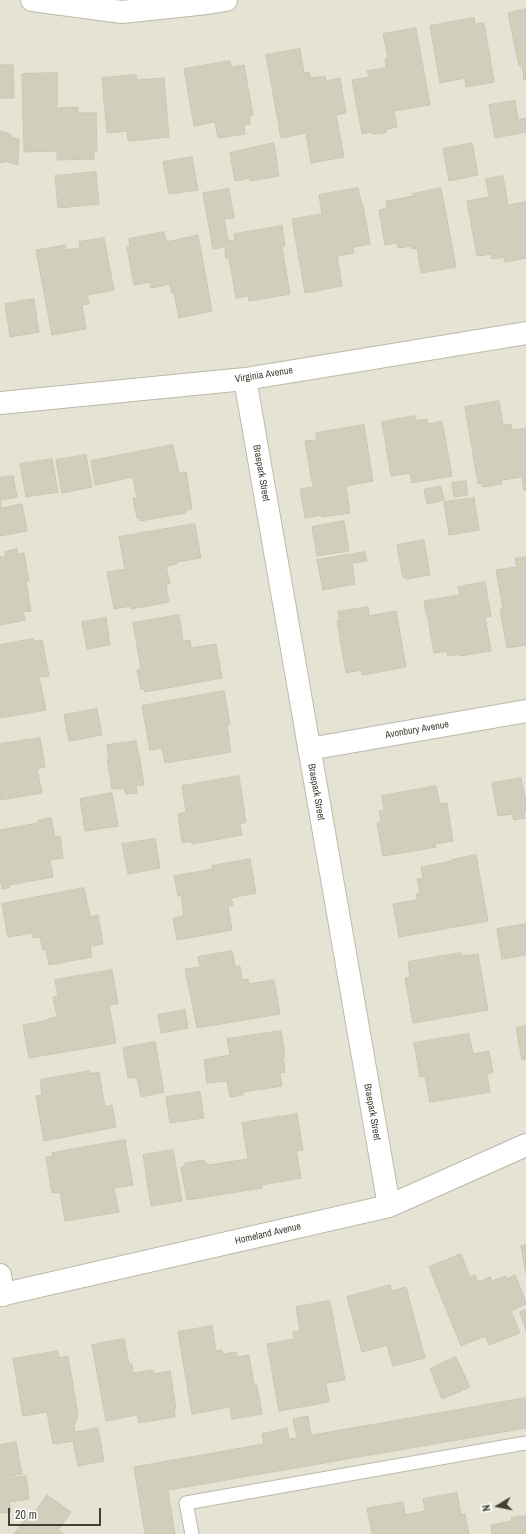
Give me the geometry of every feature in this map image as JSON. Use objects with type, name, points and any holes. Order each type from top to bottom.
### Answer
[{"type":"street","points":[[32,0],[122,12],[226,0]]},
{"type":"street","name":"Virginia Avenue","points":[[0,403],[245,379],[526,333]]},
{"type":"street","name":"Braepark Street","points":[[245,379],[389,1206]]},
{"type":"street","name":"Avonbury Avenue","points":[[309,749],[526,711]]},
{"type":"street","name":"Homeland Avenue","points":[[1,1288],[389,1206],[526,1145]]},
{"type":"lane","points":[[192,1534],[186,1503],[526,1443]]},
{"type":"shaded area","points":[[0,0],[526,0],[526,1534],[0,1534]]},
{"type":"building","points":[[526,9],[526,80],[524,80],[522,66],[519,66],[508,13]]},
{"type":"building","points":[[474,18],[475,24],[484,23],[494,82],[466,87],[465,78],[440,83],[430,26]]},
{"type":"building","points":[[416,28],[430,105],[394,111],[397,127],[388,129],[385,133],[374,134],[370,132],[362,134],[352,80],[369,77],[367,71],[386,68],[385,59],[388,58],[383,34]]},
{"type":"building","points":[[300,49],[304,73],[309,72],[311,78],[325,76],[326,81],[340,78],[346,113],[336,115],[344,157],[311,163],[306,133],[281,138],[266,55]]},
{"type":"building","points":[[230,61],[232,67],[244,65],[253,115],[249,116],[250,124],[244,125],[245,134],[218,138],[215,122],[194,126],[184,69]]},
{"type":"building","points":[[0,65],[13,65],[14,98],[0,98]]},
{"type":"building","points":[[57,73],[57,108],[78,107],[78,113],[96,113],[97,151],[94,151],[94,159],[57,160],[57,151],[24,152],[22,74]]},
{"type":"building","points":[[136,75],[137,80],[164,78],[169,137],[128,141],[127,131],[107,133],[102,78]]},
{"type":"building","points":[[515,101],[518,120],[526,118],[526,132],[495,138],[489,105]]},
{"type":"building","points":[[0,131],[11,134],[11,137],[19,139],[18,165],[5,161],[4,163],[0,162]]},
{"type":"building","points":[[274,143],[279,176],[250,181],[250,178],[235,181],[230,153]]},
{"type":"building","points":[[472,143],[478,175],[449,181],[443,149]]},
{"type":"building","points":[[192,157],[198,190],[169,194],[163,162]]},
{"type":"building","points":[[96,172],[99,204],[58,208],[55,176]]},
{"type":"building","points":[[503,176],[508,205],[526,202],[526,258],[505,262],[504,257],[492,259],[491,254],[477,256],[467,201],[489,197],[486,179]]},
{"type":"building","points":[[358,188],[362,206],[363,205],[370,244],[353,247],[354,253],[337,256],[342,286],[305,293],[292,219],[322,214],[319,195]]},
{"type":"building","points":[[441,188],[456,267],[421,273],[417,248],[412,249],[411,246],[398,248],[397,243],[385,245],[379,210],[387,208],[386,201],[414,196],[413,194]]},
{"type":"building","points":[[229,189],[234,218],[224,219],[229,244],[224,245],[225,247],[213,249],[203,193]]},
{"type":"building","points":[[282,226],[285,246],[282,247],[290,294],[249,301],[248,296],[236,298],[229,258],[226,258],[225,248],[229,245],[229,241],[235,240],[234,234]]},
{"type":"building","points":[[164,232],[166,242],[198,235],[212,311],[179,318],[174,293],[172,293],[170,284],[151,288],[150,282],[134,285],[127,247],[130,247],[129,239]]},
{"type":"building","points":[[104,238],[114,290],[87,295],[89,304],[82,305],[86,329],[52,335],[36,250],[65,245],[66,250],[80,248],[79,242]]},
{"type":"building","points":[[34,299],[39,332],[10,337],[5,304]]},
{"type":"building","points":[[499,401],[503,425],[511,424],[512,430],[526,428],[526,490],[524,491],[522,477],[501,480],[502,484],[483,487],[482,483],[478,484],[465,407]]},
{"type":"building","points":[[415,416],[416,421],[427,419],[428,424],[442,421],[452,476],[412,483],[410,473],[391,476],[382,422]]},
{"type":"building","points":[[364,425],[373,481],[346,486],[350,513],[305,518],[300,489],[313,487],[305,441],[317,440],[316,433]]},
{"type":"building","points":[[173,445],[179,474],[186,472],[192,509],[186,510],[186,513],[140,521],[140,518],[137,518],[133,498],[137,498],[133,477],[95,485],[91,461]]},
{"type":"building","points":[[86,455],[92,487],[62,493],[56,460]]},
{"type":"building","points":[[52,459],[58,492],[26,497],[20,464]]},
{"type":"building","points":[[13,476],[17,497],[0,500],[0,478]]},
{"type":"building","points":[[466,481],[468,495],[454,497],[452,483]]},
{"type":"building","points":[[441,486],[444,500],[427,504],[424,490]]},
{"type":"building","points":[[474,498],[479,530],[449,535],[444,502]]},
{"type":"building","points":[[0,501],[1,508],[22,504],[27,531],[0,536]]},
{"type":"building","points":[[344,521],[349,551],[317,556],[312,527]]},
{"type":"building","points":[[195,524],[201,558],[176,562],[177,564],[166,566],[170,584],[166,584],[169,602],[131,609],[131,606],[114,609],[107,572],[125,569],[119,537]]},
{"type":"building","points":[[424,540],[430,575],[407,579],[406,577],[403,578],[397,545]]},
{"type":"building","points":[[17,549],[18,554],[24,553],[29,581],[26,581],[31,611],[23,612],[25,620],[0,625],[0,557],[6,556],[5,552]]},
{"type":"building","points":[[365,552],[367,561],[352,563],[355,584],[323,590],[317,560]]},
{"type":"building","points":[[526,557],[526,645],[507,648],[500,609],[503,608],[496,570],[517,567],[515,559]]},
{"type":"building","points":[[485,582],[491,616],[485,617],[491,651],[460,656],[460,654],[448,656],[447,651],[434,653],[424,601],[460,595],[458,587]]},
{"type":"building","points":[[368,607],[369,616],[396,611],[406,667],[362,675],[361,670],[346,673],[337,621],[340,621],[338,612]]},
{"type":"building","points":[[179,615],[183,641],[190,640],[191,648],[216,644],[222,678],[145,692],[144,689],[141,689],[137,670],[141,669],[133,623]]},
{"type":"building","points":[[106,618],[110,645],[87,649],[82,622]]},
{"type":"building","points":[[33,639],[34,641],[42,640],[49,676],[39,677],[46,710],[0,718],[0,645]]},
{"type":"building","points":[[224,691],[230,724],[227,725],[231,752],[165,763],[162,748],[150,750],[142,706]]},
{"type":"building","points":[[97,709],[102,735],[69,741],[64,715]]},
{"type":"building","points":[[40,738],[45,767],[37,769],[42,793],[0,800],[0,744]]},
{"type":"building","points":[[136,741],[144,785],[136,786],[137,793],[126,794],[124,788],[112,789],[107,759],[109,759],[107,745]]},
{"type":"building","points":[[239,776],[246,822],[240,824],[242,835],[192,844],[191,841],[182,843],[178,814],[186,812],[182,786]]},
{"type":"building","points":[[521,778],[526,802],[526,811],[524,811],[525,818],[514,820],[512,814],[498,816],[492,783]]},
{"type":"building","points":[[436,786],[440,804],[447,803],[453,841],[435,844],[436,847],[383,856],[377,823],[381,822],[379,811],[384,810],[382,796]]},
{"type":"building","points":[[112,793],[118,826],[85,831],[80,799]]},
{"type":"building","points":[[51,818],[55,837],[60,836],[63,858],[50,860],[53,877],[9,885],[9,888],[2,889],[0,878],[0,830],[38,823],[38,821]]},
{"type":"building","points":[[155,839],[160,868],[128,874],[122,844]]},
{"type":"building","points":[[476,855],[488,921],[399,937],[393,904],[417,900],[416,894],[420,893],[417,879],[423,878],[421,867]]},
{"type":"building","points":[[250,859],[256,893],[231,898],[233,905],[228,906],[232,930],[177,940],[173,918],[184,916],[181,895],[178,896],[174,876],[213,869],[212,866]]},
{"type":"building","points":[[84,888],[90,917],[98,915],[103,944],[90,946],[92,957],[49,965],[46,950],[43,950],[40,937],[33,938],[32,933],[8,937],[2,904]]},
{"type":"building","points":[[526,924],[526,955],[502,959],[497,929]]},
{"type":"building","points":[[232,951],[235,967],[240,966],[242,980],[248,979],[249,984],[274,980],[280,1014],[197,1028],[185,969],[200,967],[198,957]]},
{"type":"building","points":[[461,953],[462,956],[478,954],[488,1010],[413,1023],[405,978],[410,977],[408,962]]},
{"type":"building","points":[[112,970],[118,1004],[109,1005],[116,1043],[29,1058],[23,1025],[57,1017],[53,997],[58,997],[55,980]]},
{"type":"building","points":[[185,1010],[188,1028],[161,1033],[158,1015]]},
{"type":"building","points":[[526,1026],[526,1059],[522,1060],[516,1028]]},
{"type":"building","points":[[281,1031],[285,1057],[283,1058],[285,1072],[280,1073],[282,1086],[243,1092],[243,1095],[230,1097],[227,1081],[207,1083],[204,1060],[230,1055],[227,1039]]},
{"type":"building","points":[[469,1034],[473,1054],[489,1051],[493,1072],[487,1074],[490,1092],[430,1102],[425,1076],[420,1077],[414,1043]]},
{"type":"building","points":[[155,1042],[164,1092],[141,1097],[137,1077],[128,1078],[123,1048]]},
{"type":"building","points":[[90,1071],[90,1074],[99,1072],[105,1107],[112,1105],[116,1127],[44,1141],[36,1096],[42,1095],[40,1080]]},
{"type":"building","points":[[200,1092],[204,1118],[170,1123],[166,1097]]},
{"type":"building","points":[[297,1114],[303,1150],[296,1151],[301,1178],[261,1185],[262,1188],[187,1200],[181,1167],[185,1167],[185,1163],[204,1160],[208,1165],[248,1159],[242,1123]]},
{"type":"building","points":[[125,1140],[133,1185],[114,1188],[119,1212],[65,1221],[60,1192],[52,1193],[46,1157],[53,1156],[52,1153]]},
{"type":"building","points":[[173,1150],[182,1201],[151,1206],[143,1155]]},
{"type":"building","points":[[526,1245],[526,1274],[521,1246]]},
{"type":"building","points":[[461,1254],[470,1277],[475,1275],[478,1282],[490,1277],[492,1281],[506,1276],[507,1279],[515,1275],[526,1302],[526,1304],[511,1311],[520,1333],[489,1345],[485,1336],[461,1346],[429,1267]]},
{"type":"building","points":[[390,1285],[392,1291],[406,1287],[425,1358],[393,1366],[387,1345],[362,1352],[347,1297]]},
{"type":"building","points":[[330,1301],[345,1380],[326,1383],[329,1402],[279,1411],[267,1344],[294,1339],[293,1332],[300,1331],[296,1307]]},
{"type":"building","points":[[526,1310],[526,1331],[520,1312]]},
{"type":"building","points":[[212,1326],[216,1351],[222,1350],[222,1354],[236,1352],[237,1357],[249,1355],[254,1385],[257,1385],[262,1414],[232,1419],[230,1407],[192,1414],[178,1332]]},
{"type":"building","points":[[124,1339],[129,1364],[132,1364],[133,1373],[153,1370],[154,1374],[170,1371],[176,1409],[174,1409],[175,1417],[139,1423],[137,1415],[106,1421],[92,1345]]},
{"type":"building","points":[[58,1351],[59,1358],[68,1356],[78,1415],[74,1426],[75,1432],[98,1428],[104,1461],[78,1466],[73,1441],[53,1444],[47,1412],[23,1416],[13,1359]]},
{"type":"building","points":[[456,1357],[470,1387],[442,1399],[430,1369]]},
{"type":"building","points":[[526,1398],[526,1428],[168,1490],[175,1534],[145,1534],[134,1467],[264,1444],[262,1434],[287,1428],[289,1439],[297,1438],[293,1419],[308,1416],[311,1435]]},
{"type":"building","points":[[16,1442],[22,1474],[0,1478],[0,1445]]},
{"type":"building","points":[[26,1476],[29,1499],[9,1502],[11,1512],[0,1513],[0,1480]]},
{"type":"building","points":[[457,1493],[461,1515],[465,1514],[469,1534],[372,1534],[367,1508],[403,1502],[405,1515],[425,1511],[423,1499]]},
{"type":"building","points":[[47,1495],[71,1512],[58,1530],[64,1534],[14,1534],[32,1510],[35,1512]]},
{"type":"building","points":[[526,1516],[526,1534],[492,1534],[491,1525],[512,1521],[511,1518]]}]
